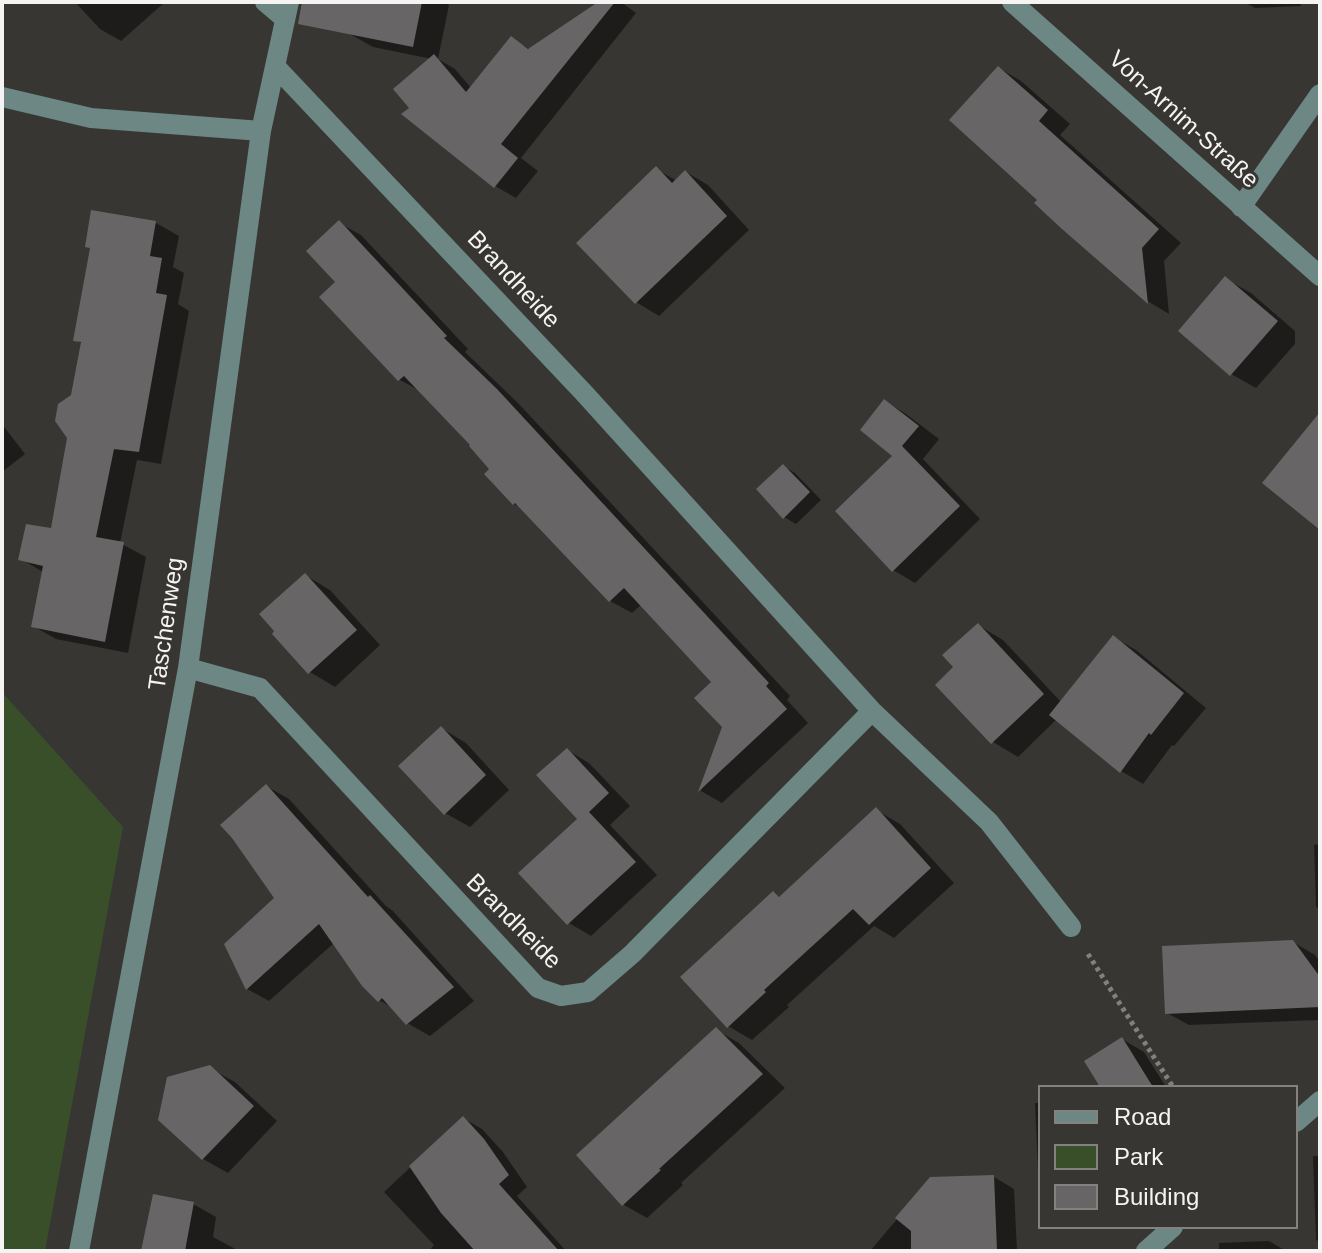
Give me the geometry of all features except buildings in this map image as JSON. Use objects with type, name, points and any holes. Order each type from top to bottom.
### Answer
[{"type":"street","points":[[265,2],[287,11]]},
{"type":"street","name":"Von-Arnim-Straße","points":[[1012,2],[1320,276]]},
{"type":"street","name":"Taschenweg","points":[[79,1251],[188,668],[261,131],[287,11]]},
{"type":"street","name":"Brandheide","points":[[275,66],[584,393],[872,711],[989,822],[1071,927]]},
{"type":"street","points":[[1241,207],[1320,94]]},
{"type":"street","points":[[2,97],[91,118],[261,131]]},
{"type":"street","name":"Brandheide","points":[[188,668],[260,688],[538,988],[561,996],[588,992],[632,954],[872,711]]},
{"type":"street","points":[[1298,1120],[1320,1101]]},
{"type":"street","points":[[1146,1251],[1171,1229]]},
{"type":"path","points":[[1071,927],[1172,1085]]},
{"type":"green space","points":[[2,692],[123,827],[45,1251],[2,1251]]}]
